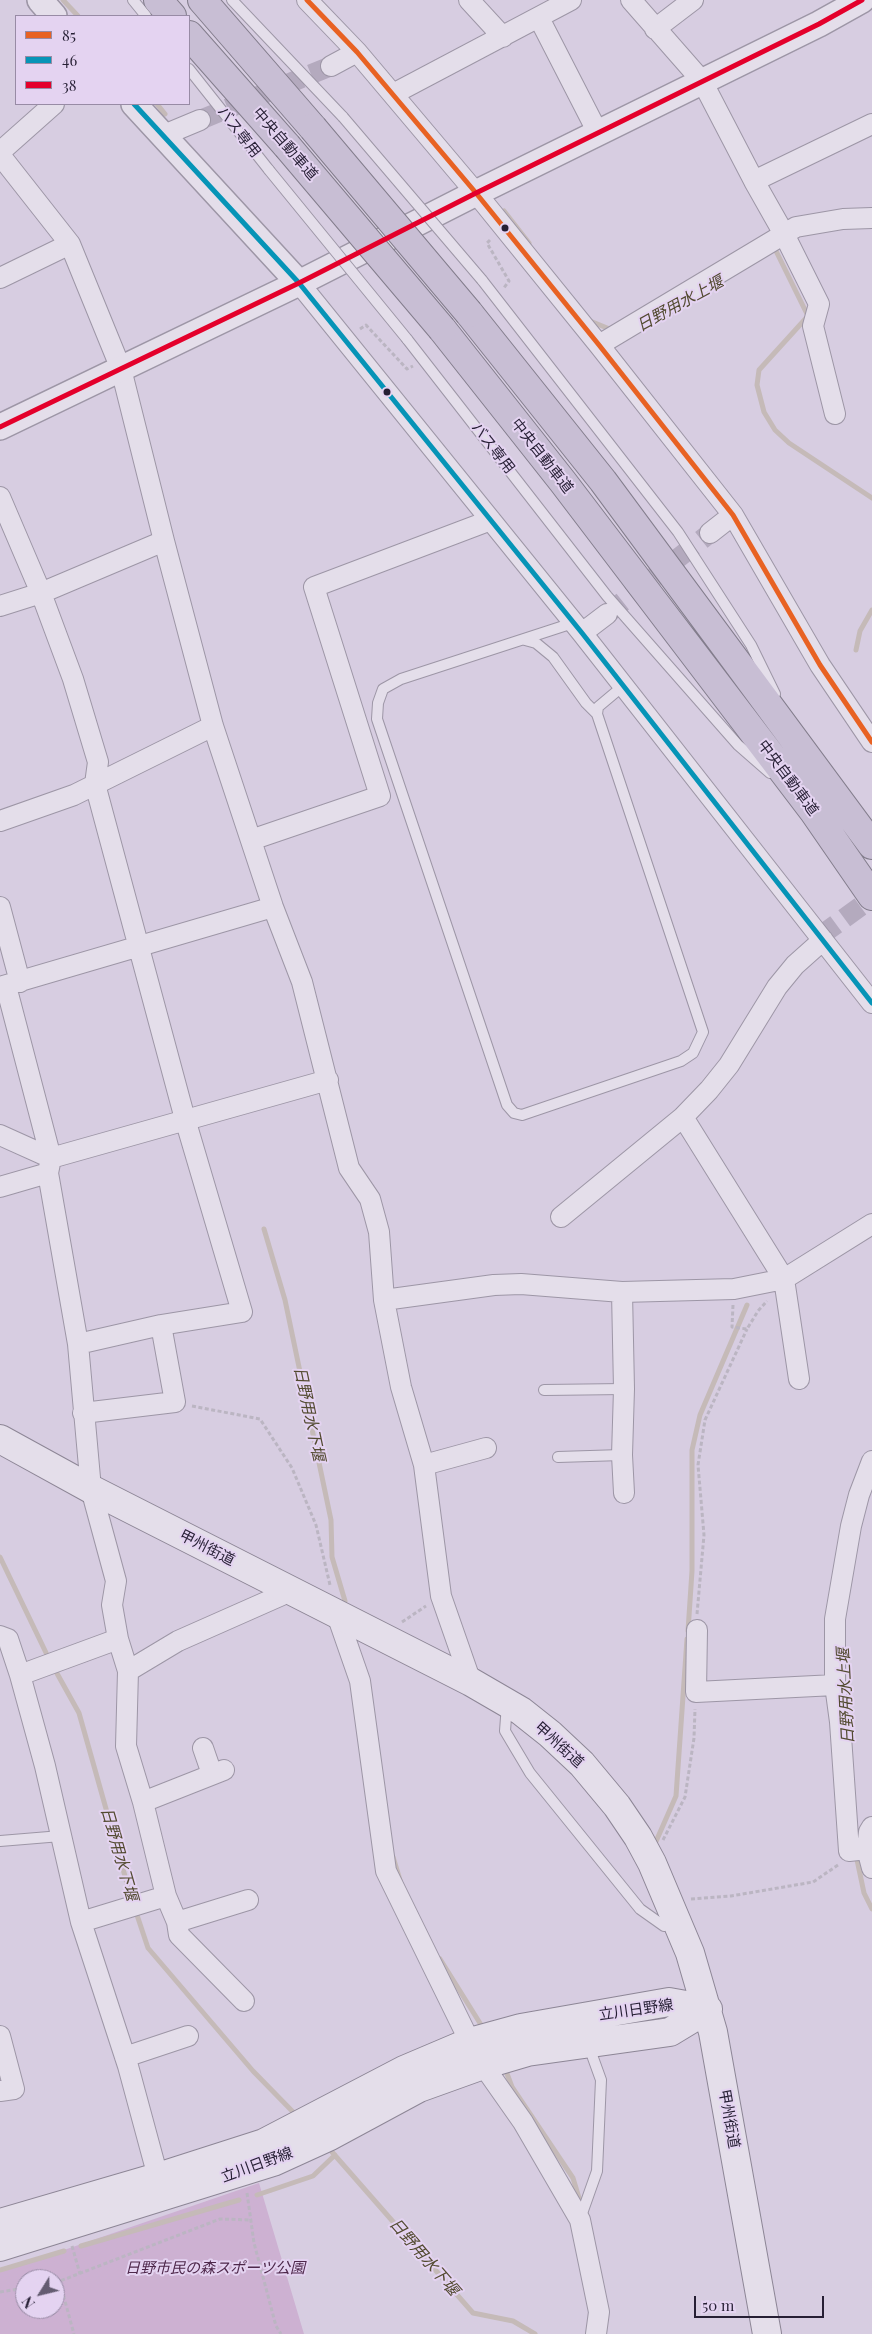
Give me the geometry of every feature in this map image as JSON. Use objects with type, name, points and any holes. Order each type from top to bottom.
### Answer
[{"type":"highway","points":[[158,0],[171,15]]},
{"type":"highway","name":"中央自動車道","points":[[202,0],[469,313],[603,481],[872,845]]},
{"type":"highway","name":"中央自動車道","points":[[190,36],[287,146],[442,329],[569,490],[814,812],[872,896]]},
{"type":"main road","name":"甲州街道","points":[[0,1440],[90,1489],[471,1682],[507,1703],[550,1734],[582,1764],[617,1806],[652,1863],[674,1913],[708,2009],[767,2334]]},
{"type":"main road","name":"立川日野線","points":[[0,2223],[158,2177],[330,2136],[419,2088],[521,2028],[669,2002],[708,2009]]},
{"type":"main road","name":"立川日野線","points":[[477,2053],[527,2052],[670,2032],[708,2009]]},
{"type":"main road","name":"立川日野線","points":[[0,2247],[268,2152]]},
{"type":"street","points":[[40,0],[53,15]]},
{"type":"street","points":[[307,0],[357,52],[504,228],[612,337],[733,515],[820,665],[872,742]]},
{"type":"street","points":[[469,0],[503,37]]},
{"type":"street","points":[[393,94],[571,0]]},
{"type":"street","points":[[631,0],[702,81],[754,181],[788,240],[819,304],[813,326],[834,414]]},
{"type":"street","points":[[655,29],[692,0]]},
{"type":"street","points":[[0,427],[299,283],[476,193],[819,24],[862,0]]},
{"type":"street","points":[[539,18],[598,134]]},
{"type":"street","points":[[331,66],[357,52]]},
{"type":"street","points":[[53,105],[0,153],[70,244],[121,369],[213,726],[273,907],[302,982],[349,1168],[370,1199],[379,1232],[384,1300],[401,1388],[424,1465],[441,1596],[471,1682]]},
{"type":"street","points":[[135,105],[299,283],[578,628],[872,1004]]},
{"type":"street","points":[[164,136],[200,120]]},
{"type":"street","points":[[754,181],[872,124]]},
{"type":"street","points":[[612,337],[788,240],[796,228],[843,219],[872,218]]},
{"type":"street","points":[[0,278],[70,244]]},
{"type":"street","points":[[0,497],[41,592],[73,679],[98,762],[95,784],[185,1120],[242,1312],[162,1325],[78,1344]]},
{"type":"street","points":[[710,533],[733,515]]},
{"type":"street","points":[[251,840],[380,796],[314,587],[491,520]]},
{"type":"street","points":[[0,606],[41,592],[164,541]]},
{"type":"street","points":[[578,628],[606,614]]},
{"type":"street","points":[[0,821],[74,795],[213,726]]},
{"type":"street","points":[[0,907],[8,985],[50,1166],[78,1344],[90,1489],[116,1581],[112,1605],[118,1639],[128,1671],[126,1746],[166,1896],[179,1935],[244,2002]]},
{"type":"street","points":[[8,985],[273,907]]},
{"type":"street","points":[[562,1216],[683,1117],[709,1090],[729,1065],[777,986],[795,965],[823,940]]},
{"type":"street","points":[[0,1186],[50,1166],[185,1120],[328,1080]]},
{"type":"street","points":[[683,1117],[784,1279],[799,1379]]},
{"type":"street","points":[[0,1136],[50,1166]]},
{"type":"street","points":[[384,1300],[512,1284],[622,1292],[740,1288],[784,1279],[872,1224]]},
{"type":"street","points":[[622,1292],[624,1389],[622,1454],[624,1493]]},
{"type":"street","points":[[83,1413],[174,1402],[162,1325]]},
{"type":"street","points":[[424,1465],[486,1448]]},
{"type":"street","points":[[860,1854],[835,1684],[835,1619],[840,1584],[857,1503],[872,1461]]},
{"type":"street","points":[[128,1671],[178,1641],[291,1591]]},
{"type":"street","points":[[336,1612],[360,1681],[386,1870],[477,2053],[523,2122],[580,2220],[599,2312],[596,2334]]},
{"type":"street","points":[[697,1630],[696,1692],[835,1684]]},
{"type":"street","points":[[0,1636],[8,1639],[20,1675],[81,1922],[125,2057],[158,2177]]},
{"type":"street","points":[[20,1675],[118,1639]]},
{"type":"street","points":[[142,1802],[218,1772],[203,1748]]},
{"type":"street","points":[[860,1854],[872,1827]]},
{"type":"street","points":[[81,1922],[166,1896]]},
{"type":"street","points":[[176,1922],[248,1900]]},
{"type":"street","points":[[0,2036],[14,2089],[0,2091]]},
{"type":"street","points":[[125,2057],[188,2036]]},
{"type":"lane","points":[[133,0],[145,15]]},
{"type":"lane","points":[[232,0],[343,117],[498,298],[678,532],[751,645],[797,742]]},
{"type":"lane","name":"バス専用","points":[[190,70],[425,361],[607,596],[738,745],[814,812]]},
{"type":"lane","points":[[525,640],[536,643],[553,657],[586,703],[597,714],[703,1032],[693,1053],[681,1061],[522,1115],[514,1112],[507,1105],[377,719],[378,703],[383,689],[401,679],[525,640],[578,628]]},
{"type":"lane","points":[[597,714],[598,707],[624,686]]},
{"type":"lane","points":[[544,1390],[624,1389]]},
{"type":"lane","points":[[558,1457],[622,1454]]},
{"type":"lane","points":[[507,1703],[506,1731],[530,1773],[640,1910],[664,1926],[674,1913]]},
{"type":"lane","points":[[0,1841],[61,1836]]},
{"type":"lane","points":[[580,2220],[597,2171],[598,2153],[600,2080],[588,2044]]},
{"type":"path","points":[[498,298],[509,280],[487,243],[504,228]]},
{"type":"path","points":[[344,338],[366,326],[407,369],[425,361]]},
{"type":"path","points":[[697,1630],[697,1598],[704,1535],[698,1465],[706,1420],[745,1329],[784,1279]]},
{"type":"path","points":[[735,1327],[745,1329]]},
{"type":"path","points":[[174,1402],[260,1420],[292,1468],[316,1525],[336,1612]]},
{"type":"path","points":[[381,1637],[441,1596]]},
{"type":"path","points":[[652,1863],[685,1797],[694,1738],[696,1692]]},
{"type":"path","points":[[674,1913],[693,1899],[732,1896],[813,1882],[846,1859],[860,1854]]},
{"type":"path","points":[[247,2193],[254,2243],[276,2326],[281,2334]]},
{"type":"path","points":[[65,2281],[220,2219],[252,2220]]},
{"type":"path","points":[[70,2240],[80,2274]]},
{"type":"path","points":[[0,2292],[15,2290]]},
{"type":"path","points":[[65,2301],[74,2334]]},
{"type":"green space","name":"日野市民の森スポーツ公園","points":[[259,2183],[304,2334],[0,2334],[0,2272]]},
{"type":"waterway","name":"日野用水上堰","points":[[63,0],[77,15]]},
{"type":"waterway","name":"日野用水上堰","points":[[158,105],[165,114]]},
{"type":"waterway","name":"日野用水上堰","points":[[504,211],[529,243]]},
{"type":"waterway","points":[[776,251],[808,316],[759,370],[757,385],[764,412],[775,430],[789,443],[872,498]]},
{"type":"waterway","name":"日野用水上堰","points":[[590,321],[612,330]]},
{"type":"waterway","points":[[856,650],[860,631],[872,610]]},
{"type":"waterway","name":"日野用水下堰","points":[[264,1229],[285,1300],[331,1520],[332,1557],[345,1601]]},
{"type":"waterway","points":[[688,1631],[692,1571],[692,1450],[700,1415],[747,1305]]},
{"type":"waterway","name":"日野用水下堰","points":[[0,1557],[50,1661]]},
{"type":"waterway","points":[[654,1846],[676,1796],[687,1639]]},
{"type":"waterway","name":"日野用水下堰","points":[[54,1668],[79,1713],[132,1901]]},
{"type":"waterway","name":"日野用水上堰","points":[[856,1855],[864,1893],[872,1909]]},
{"type":"waterway","name":"日野用水下堰","points":[[393,1857],[400,1880]]},
{"type":"waterway","name":"日野用水下堰","points":[[135,1909],[148,1948],[253,2071],[296,2115]]},
{"type":"waterway","name":"日野用水下堰","points":[[440,1959],[483,2028]]},
{"type":"waterway","name":"日野用水下堰","points":[[506,2071],[512,2087],[573,2178],[579,2198]]},
{"type":"waterway","name":"日野用水下堰","points":[[332,2152],[473,2313],[513,2321],[535,2334]]},
{"type":"waterway","points":[[257,2195],[313,2176],[335,2155]]},
{"type":"waterway","points":[[81,2246],[239,2200]]},
{"type":"waterway","points":[[0,2270],[64,2251]]},
{"type":"tunnel","points":[[200,120],[331,66]]},
{"type":"tunnel","points":[[607,614],[710,533]]},
{"type":"tunnel","points":[[820,936],[872,898]]},
{"type":"transit line","name":"85","points":[[307,0],[357,52],[476,193],[733,515],[820,665],[872,742]]},
{"type":"transit line","name":"38","points":[[0,427],[299,283],[476,193],[819,24],[862,0]]},
{"type":"transit line","name":"46","points":[[135,105],[299,283],[582,633],[872,1003]]}]
